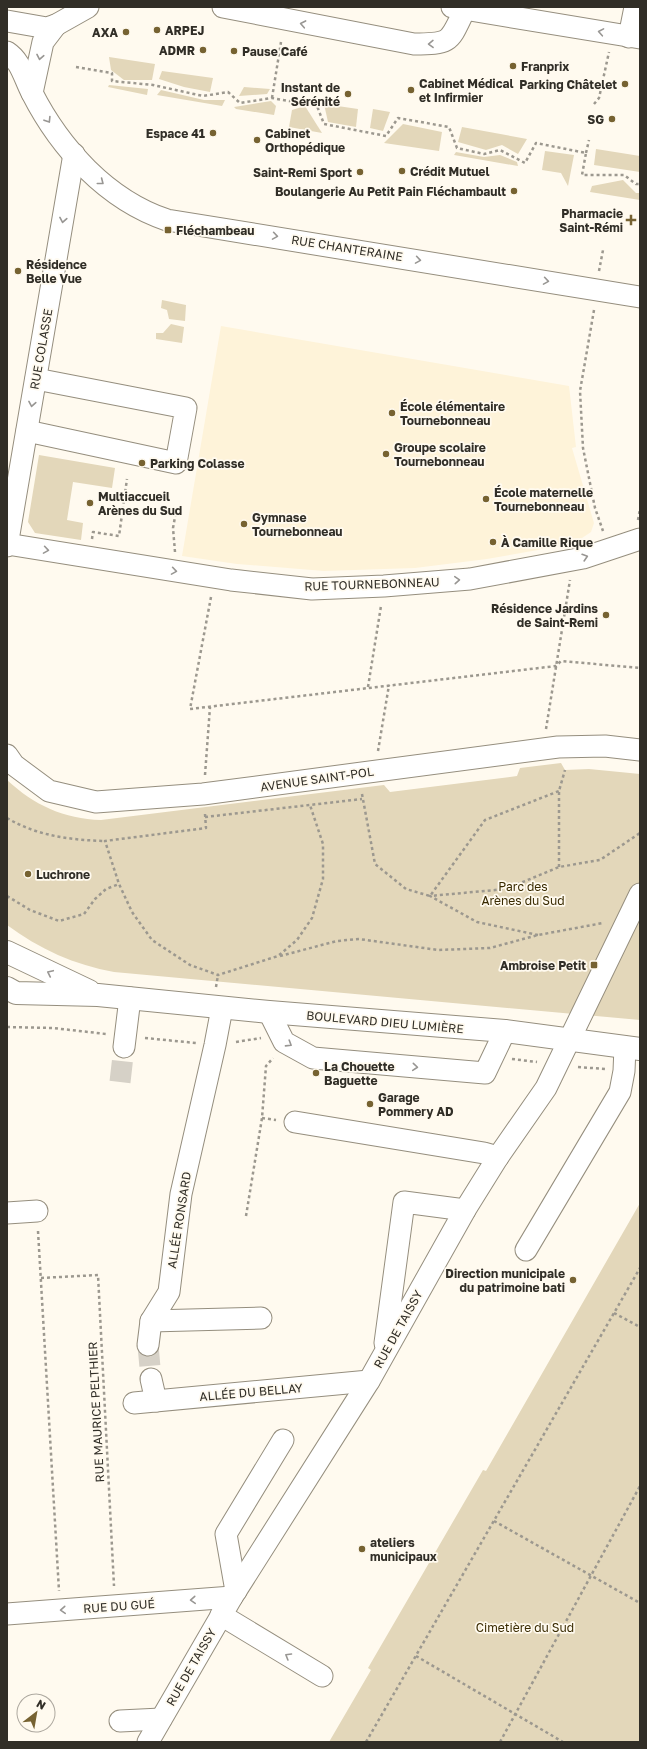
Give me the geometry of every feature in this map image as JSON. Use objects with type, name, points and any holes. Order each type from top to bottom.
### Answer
[{"type":"main road","points":[[7,952],[98,995]]},
{"type":"main road","name":"BOULEVARD DIEU LUMIÈRE","points":[[10,991],[98,995],[222,1008],[505,1031],[632,1048]]},
{"type":"street","points":[[7,21],[48,26],[88,7]]},
{"type":"street","points":[[223,7],[283,20],[422,44],[437,44],[445,42],[454,32],[458,8],[626,39],[635,7]]},
{"type":"street","points":[[32,93],[48,26]]},
{"type":"street","name":"RUE CHANTERAINE","points":[[7,52],[14,56],[32,93],[51,124],[74,154],[95,177],[110,190],[151,214],[167,220],[640,297]]},
{"type":"street","name":"RUE COLASSE","points":[[7,545],[74,154]]},
{"type":"street","points":[[27,431],[176,463],[186,408],[36,378]]},
{"type":"street","name":"RUE TOURNEBONNEAU","points":[[7,545],[90,557],[214,578],[312,589],[384,586],[470,579],[573,560],[640,539]]},
{"type":"street","name":"AVENUE SAINT-POL","points":[[7,755],[14,765],[49,791],[96,802],[203,794],[543,749],[604,746],[640,750]]},
{"type":"street","name":"RUE DE TAISSY","points":[[148,1742],[221,1615],[369,1381],[465,1210],[498,1158],[546,1088],[621,936],[640,894]]},
{"type":"street","points":[[124,1047],[130,998]]},
{"type":"street","name":"ALLÉE RONSARD","points":[[151,1321],[168,1292],[181,1194],[215,1046],[222,1008]]},
{"type":"street","points":[[269,1012],[284,1042],[313,1058],[485,1073],[505,1031]]},
{"type":"street","points":[[526,1250],[620,1092],[624,1071],[632,1048]]},
{"type":"street","points":[[295,1122],[484,1153],[498,1158]]},
{"type":"street","points":[[383,1355],[404,1202],[465,1210]]},
{"type":"street","points":[[7,1213],[37,1212]]},
{"type":"street","points":[[152,1345],[151,1321],[261,1318]]},
{"type":"street","points":[[155,1378],[159,1401]]},
{"type":"street","name":"ALLÉE DU BELLAY","points":[[134,1403],[369,1381]]},
{"type":"street","points":[[234,1594],[226,1534],[283,1440]]},
{"type":"street","name":"RUE DU GUÉ","points":[[7,1614],[115,1606],[234,1594]]},
{"type":"street","name":"RUE DE TAISSY","points":[[221,1615],[322,1676]]},
{"type":"street","name":"RUE DE TAISSY","points":[[120,1721],[161,1719]]},
{"type":"path","points":[[594,104],[599,98],[626,39]]},
{"type":"path","points":[[272,98],[281,42]]},
{"type":"path","points":[[76,67],[112,73],[112,81],[153,85],[203,96],[228,92],[240,103],[272,98],[317,106],[324,124],[386,136],[398,118],[448,127],[457,148],[484,154],[500,150],[525,163],[536,143],[586,153]]},
{"type":"path","points":[[589,140],[582,175],[624,175],[636,184],[640,184]]},
{"type":"path","points":[[603,250],[596,289],[594,314],[580,391],[583,448],[595,508],[610,548]]},
{"type":"path","points":[[90,557],[93,532],[119,536],[128,479]]},
{"type":"path","points":[[167,570],[175,555],[174,528],[177,506]]},
{"type":"path","points":[[543,749],[573,560]]},
{"type":"path","points":[[214,578],[190,709],[389,684],[556,666],[561,661],[640,668]]},
{"type":"path","points":[[368,687],[384,586]]},
{"type":"path","points":[[374,771],[389,684]]},
{"type":"path","points":[[7,818],[22,827],[47,834],[80,840],[105,841],[206,828],[203,794],[210,707]]},
{"type":"path","points":[[559,867],[559,791],[565,770]]},
{"type":"path","points":[[361,788],[375,864],[406,889],[430,896],[477,922],[538,935]]},
{"type":"path","points":[[430,896],[486,820],[559,791]]},
{"type":"path","points":[[205,818],[362,799]]},
{"type":"path","points":[[278,956],[297,940],[312,918],[323,879],[323,844],[310,805]]},
{"type":"path","points":[[430,896],[506,889],[559,867],[600,860],[640,833]]},
{"type":"path","points":[[105,841],[119,884],[132,912],[152,940],[190,965],[218,975],[278,956],[337,941],[359,938],[438,950],[490,948],[538,935],[606,922],[630,915]]},
{"type":"path","points":[[7,896],[30,910],[59,921],[84,914],[95,899],[106,889],[119,884]]},
{"type":"path","points":[[246,1216],[262,1118],[266,1066],[284,1042]]},
{"type":"path","points":[[557,1064],[624,1071]]},
{"type":"path","points":[[37,1212],[60,1610]]},
{"type":"path","points":[[366,1742],[640,1268]]},
{"type":"path","name":"RUE MAURICE PELTHIER","points":[[41,1278],[98,1275],[115,1606]]},
{"type":"path","points":[[614,1313],[640,1327]]},
{"type":"path","points":[[500,1742],[640,1486]]},
{"type":"path","points":[[494,1521],[640,1603]]},
{"type":"path","points":[[416,1656],[563,1742]]},
{"type":"shaded area","name":"Groupe scolaire Tournebonneau","points":[[221,326],[569,386],[576,447],[572,448],[594,523],[591,532],[582,538],[538,550],[487,559],[415,568],[324,571],[237,564],[182,556]]},
{"type":"green space","points":[[109,57],[155,64],[152,80],[124,80],[111,70]]},
{"type":"green space","points":[[162,71],[213,78],[210,92],[184,87],[159,79]]},
{"type":"green space","points":[[109,85],[148,89],[147,95],[108,87]]},
{"type":"green space","points":[[244,87],[270,89],[267,94],[239,96]]},
{"type":"green space","points":[[161,90],[204,100],[225,100],[222,106],[157,95]]},
{"type":"green space","points":[[271,101],[276,106],[274,115],[236,109],[234,107]]},
{"type":"green space","points":[[324,104],[358,109],[356,127],[328,122]]},
{"type":"green space","points":[[305,106],[322,133],[289,127],[292,110]]},
{"type":"green space","points":[[373,109],[390,112],[383,131],[370,128]]},
{"type":"green space","points":[[403,124],[442,132],[439,151],[384,143]]},
{"type":"green space","points":[[462,127],[527,139],[518,154],[502,145],[486,150],[458,142]]},
{"type":"green space","points":[[596,149],[640,156],[640,172],[594,165]]},
{"type":"green space","points":[[545,151],[574,155],[568,186],[561,173],[542,170]]},
{"type":"green space","points":[[456,152],[484,157],[500,155],[517,162],[518,166],[454,155]]},
{"type":"green space","points":[[623,180],[636,193],[640,193],[640,200],[590,192],[592,186]]},
{"type":"green space","points":[[162,300],[186,305],[185,321],[169,319],[167,310],[161,308]]},
{"type":"green space","points":[[171,324],[184,327],[182,343],[156,339],[156,333],[163,333]]},
{"type":"green space","points":[[39,455],[115,468],[112,488],[73,482],[67,520],[83,523],[81,540],[35,533],[28,522]]},
{"type":"green space","name":"Parc des Arènes du Sud","points":[[561,763],[565,770],[589,769],[640,774],[640,1020],[114,972],[85,965],[58,955],[19,934],[7,925],[7,780],[28,797],[50,809],[74,817],[101,820],[384,785],[390,792],[517,776],[520,768]]},
{"type":"green space","name":"Cimetière du Sud","points":[[640,1203],[640,1742],[329,1742],[371,1670],[368,1668],[483,1470],[486,1471]]},
{"type":"tunnel","points":[[120,1082],[124,1047]]},
{"type":"tunnel","points":[[148,1345],[151,1379]]},
{"type":"place","name":"ARPEJ","points":[[157,30]]},
{"type":"place","name":"AXA","points":[[126,32]]},
{"type":"place","name":"ADMR","points":[[203,50]]},
{"type":"place","name":"Pause Café","points":[[234,51]]},
{"type":"place","name":"Franprix","points":[[513,66]]},
{"type":"place","name":"Parking Châtelet","points":[[625,84]]},
{"type":"place","name":"Cabinet Médical et Infirmier","points":[[411,90]]},
{"type":"place","name":"Instant de Sérénité","points":[[348,94]]},
{"type":"place","name":"SG","points":[[612,119]]},
{"type":"place","name":"Espace 41","points":[[213,133]]},
{"type":"place","name":"Cabinet Orthopédique","points":[[257,140]]},
{"type":"place","name":"Crédit Mutuel","points":[[402,171]]},
{"type":"place","name":"Saint-Remi Sport","points":[[360,172]]},
{"type":"place","name":"Boulangerie Au Petit Pain Fléchambault","points":[[514,191]]},
{"type":"place","name":"Pharmacie Saint-Rémi","points":[[631,220]]},
{"type":"place","name":"Fléchambeau","points":[[168,230]]},
{"type":"place","name":"Résidence Belle Vue","points":[[18,271]]},
{"type":"place","name":"École élémentaire Tournebonneau","points":[[392,413]]},
{"type":"place","name":"Groupe scolaire Tournebonneau","points":[[386,454]]},
{"type":"place","name":"Parking Colasse","points":[[142,463]]},
{"type":"place","name":"École maternelle Tournebonneau","points":[[486,499]]},
{"type":"place","name":"Multiaccueil Arènes du Sud","points":[[90,503]]},
{"type":"place","name":"Gymnase Tournebonneau","points":[[244,524]]},
{"type":"place","name":"À Camille Rique","points":[[493,542]]},
{"type":"place","name":"Résidence Jardins de Saint-Remi","points":[[606,615]]},
{"type":"place","name":"Luchrone","points":[[28,874]]},
{"type":"place","name":"Ambroise Petit","points":[[594,965]]},
{"type":"place","name":"La Chouette Baguette","points":[[316,1073]]},
{"type":"place","name":"Garage Pommery AD","points":[[370,1104]]},
{"type":"place","name":"Direction municipale du patrimoine bati","points":[[573,1280]]},
{"type":"place","name":"ateliers municipaux","points":[[362,1549]]}]
